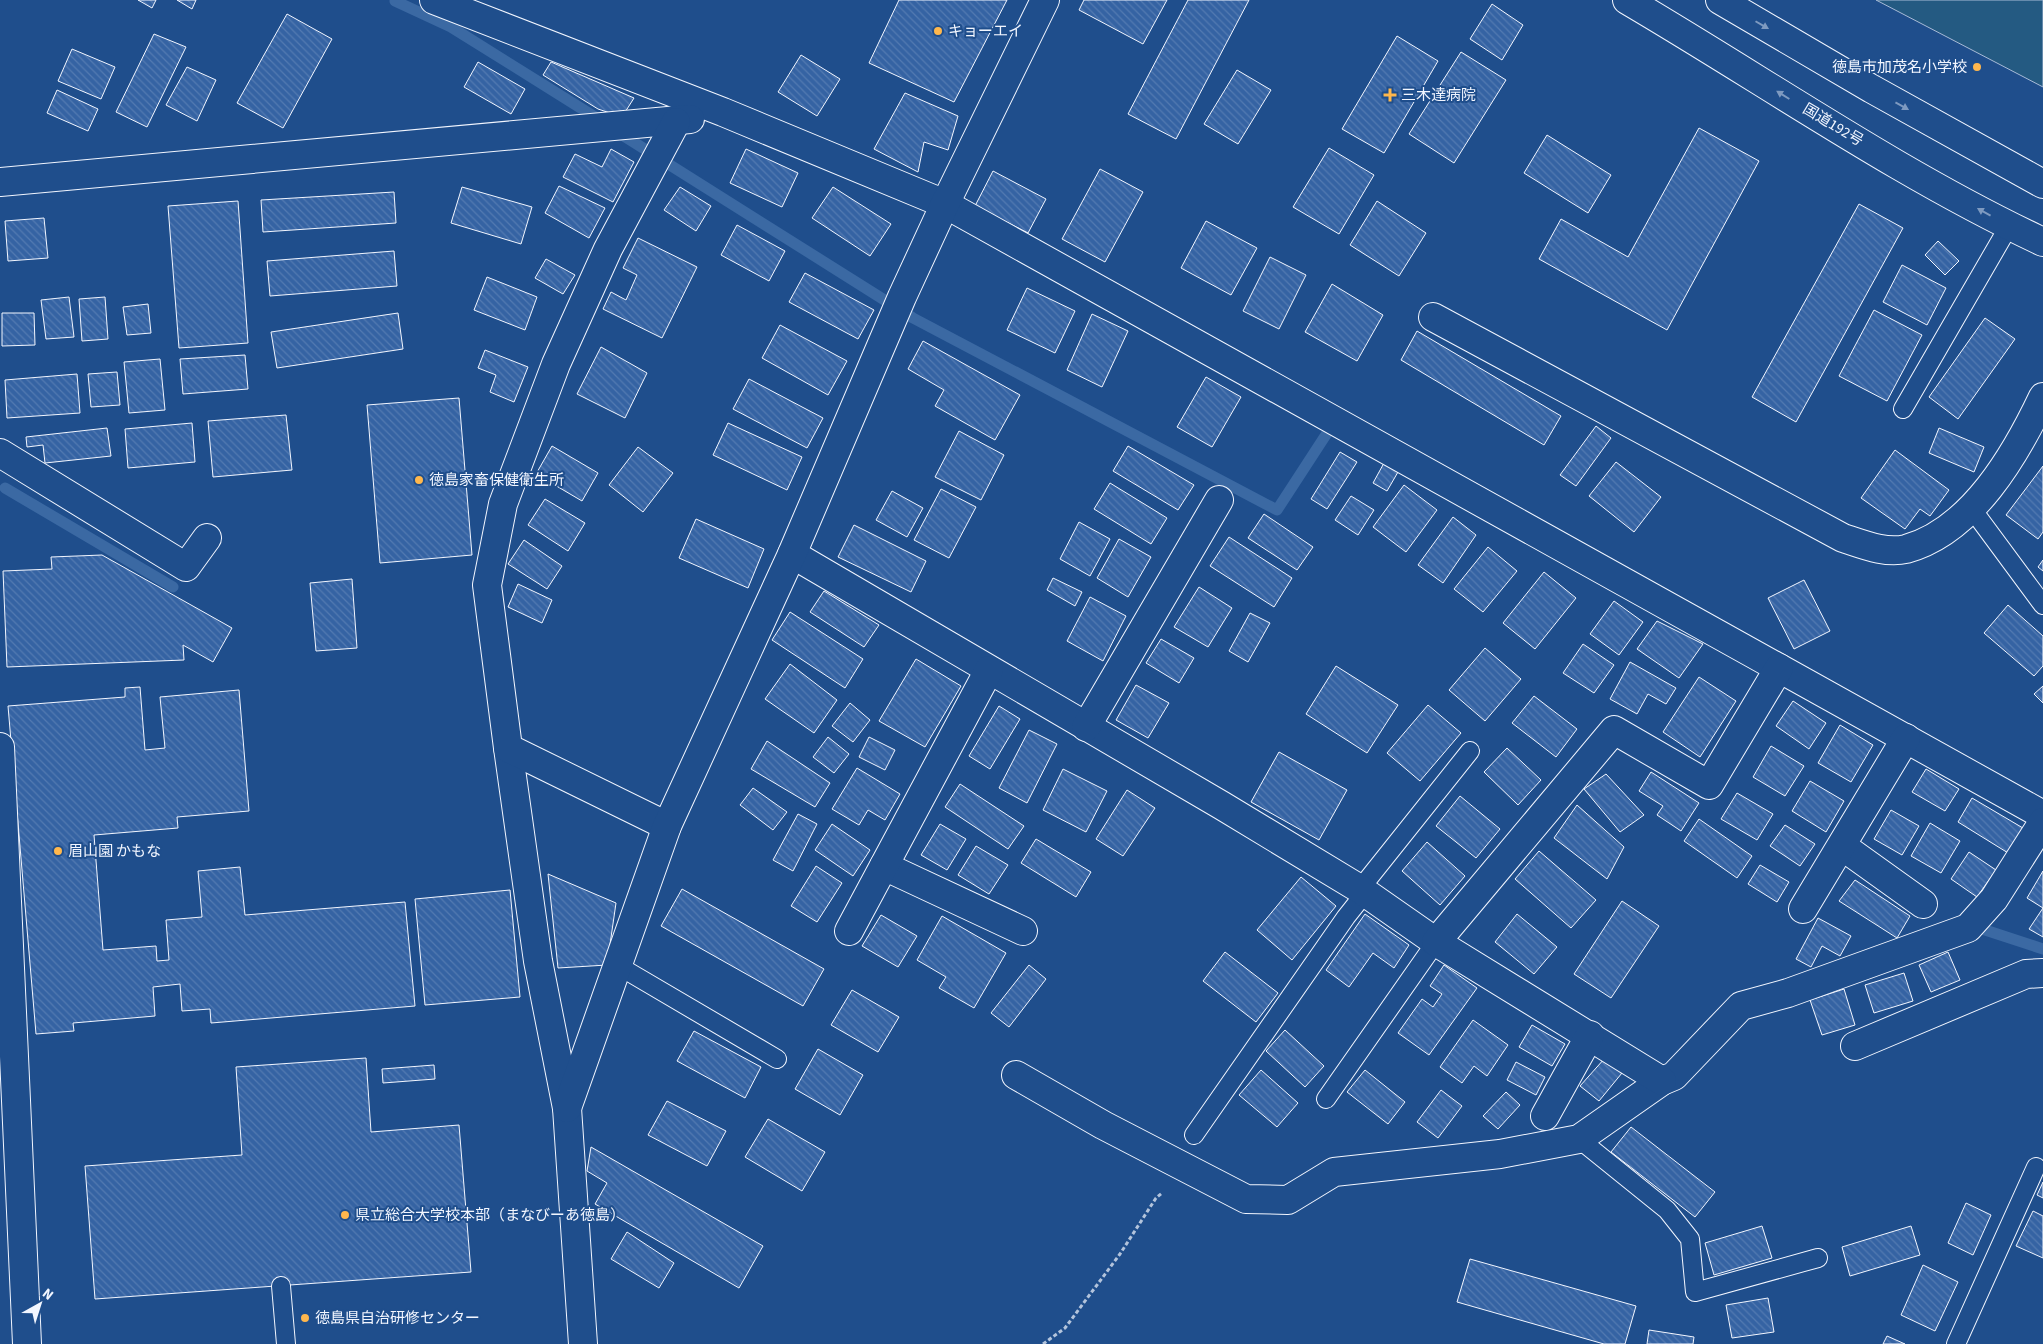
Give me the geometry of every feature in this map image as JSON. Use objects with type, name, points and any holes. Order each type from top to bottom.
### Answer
[{"type":"main road","points":[[434,0],[723,112],[945,204],[2043,815]]},
{"type":"main road","points":[[566,1108],[667,826],[792,554],[890,323],[945,204],[1045,0]]},
{"type":"main road","name":"国道192号","points":[[1627,0],[1861,143],[2009,226],[2043,242]]},
{"type":"main road","points":[[1720,0],[1872,89],[2043,184]]},
{"type":"main road","points":[[0,182],[676,122],[723,112]]},
{"type":"main road","points":[[583,1344],[566,1108],[538,961],[487,584],[503,504],[556,364],[608,249],[676,122]]},
{"type":"main road","points":[[1433,316],[1842,538],[1878,549],[1905,549],[1930,539],[1972,509],[2023,437],[2043,397]]},
{"type":"main road","points":[[0,453],[186,567],[207,538]]},
{"type":"main road","points":[[1086,727],[1219,500]]},
{"type":"main road","points":[[792,554],[1221,805],[1363,891],[1436,942],[1662,1081]]},
{"type":"main road","points":[[1436,942],[1614,730],[1709,785],[1779,668]]},
{"type":"main road","points":[[849,932],[989,670]]},
{"type":"main road","points":[[1803,909],[1906,738]]},
{"type":"main road","points":[[508,748],[667,826]]},
{"type":"main road","points":[[0,759],[12,1286],[27,1344]]},
{"type":"main road","points":[[1016,1075],[1104,1125],[1246,1199],[1288,1200],[1334,1172],[1500,1154],[1579,1139],[1662,1081],[1674,1076],[1741,1006],[1788,994],[1968,928],[1994,899],[2043,822]]},
{"type":"main road","points":[[1842,846],[1923,904]]},
{"type":"main road","points":[[884,866],[1023,931]]},
{"type":"main road","points":[[1854,1046],[2026,974],[2043,973]]},
{"type":"main road","points":[[1545,1116],[1590,1035]]},
{"type":"lane","points":[[1903,409],[2009,226]]},
{"type":"lane","points":[[1972,509],[2043,605]]},
{"type":"lane","points":[[1194,1135],[1363,891],[1470,751]]},
{"type":"lane","points":[[1326,1099],[1436,942]]},
{"type":"lane","points":[[617,965],[777,1059]]},
{"type":"lane","points":[[1579,1139],[1667,1210],[1690,1240],[1695,1292],[1818,1258]]},
{"type":"lane","points":[[1956,1344],[2036,1167]]},
{"type":"lane","points":[[281,1286],[286,1344]]},
{"type":"path","points":[[1043,1344],[1065,1328],[1120,1254],[1156,1198],[1189,1170]]},
{"type":"shaded area","points":[[1876,0],[2043,0],[2043,87]]},
{"type":"building","points":[[138,0],[156,0],[152,8]]},
{"type":"building","points":[[177,0],[196,0],[192,9]]},
{"type":"building","name":"キョーエイ","points":[[899,0],[1007,0],[954,102],[869,63]]},
{"type":"building","points":[[1084,0],[1167,0],[1143,44],[1079,10]]},
{"type":"building","points":[[1188,0],[1249,0],[1176,139],[1128,114]]},
{"type":"building","points":[[1492,4],[1523,25],[1502,60],[1470,39]]},
{"type":"building","points":[[287,14],[332,39],[283,128],[237,103]]},
{"type":"building","points":[[154,34],[186,47],[147,127],[116,112]]},
{"type":"building","name":"三木達病院","points":[[1397,36],[1438,61],[1384,153],[1342,129]]},
{"type":"building","points":[[72,49],[115,67],[101,99],[58,81]]},
{"type":"building","points":[[1461,52],[1506,80],[1454,163],[1409,134]]},
{"type":"building","points":[[801,55],[840,79],[817,116],[778,92]]},
{"type":"building","points":[[478,62],[525,89],[511,114],[464,87]]},
{"type":"building","points":[[551,62],[634,98],[622,117],[598,109],[543,75]]},
{"type":"building","points":[[187,67],[216,80],[197,121],[166,105]]},
{"type":"building","points":[[1237,70],[1271,90],[1238,144],[1204,124]]},
{"type":"building","points":[[57,90],[98,109],[88,131],[47,113]]},
{"type":"building","points":[[905,93],[958,116],[948,150],[924,142],[918,172],[874,149]]},
{"type":"building","points":[[1699,128],[1759,161],[1667,330],[1539,259],[1561,219],[1628,257]]},
{"type":"building","points":[[1547,135],[1611,175],[1588,213],[1524,173]]},
{"type":"building","points":[[1329,148],[1374,175],[1339,234],[1293,207]]},
{"type":"building","points":[[611,149],[634,162],[613,202],[563,177],[575,154],[602,167]]},
{"type":"building","points":[[746,149],[798,173],[782,207],[730,183]]},
{"type":"building","points":[[1100,169],[1143,192],[1105,262],[1062,239]]},
{"type":"building","points":[[993,171],[1046,199],[1028,233],[975,206]]},
{"type":"building","points":[[559,186],[605,208],[589,238],[545,213]]},
{"type":"building","points":[[462,187],[532,207],[521,244],[451,223]]},
{"type":"building","points":[[680,187],[711,206],[696,231],[664,210]]},
{"type":"building","points":[[833,187],[891,224],[870,256],[812,218]]},
{"type":"building","points":[[394,192],[396,223],[263,232],[261,200]]},
{"type":"building","points":[[238,201],[248,343],[179,348],[168,206]]},
{"type":"building","points":[[1377,201],[1426,233],[1399,276],[1350,245]]},
{"type":"building","points":[[1859,204],[1903,228],[1796,422],[1752,397]]},
{"type":"building","points":[[44,218],[48,258],[8,261],[5,221]]},
{"type":"building","points":[[1206,221],[1257,248],[1231,295],[1181,268]]},
{"type":"building","points":[[737,225],[785,251],[769,281],[721,255]]},
{"type":"building","points":[[638,238],[697,267],[662,338],[603,309],[611,292],[626,300],[637,275],[623,268]]},
{"type":"building","points":[[1938,241],[1959,261],[1945,275],[1925,255]]},
{"type":"building","points":[[394,251],[397,286],[270,296],[267,261]]},
{"type":"building","points":[[1270,257],[1306,275],[1279,329],[1243,311]]},
{"type":"building","points":[[546,259],[575,275],[563,294],[535,278]]},
{"type":"building","points":[[1902,265],[1946,288],[1927,325],[1883,302]]},
{"type":"building","points":[[805,273],[874,310],[858,339],[789,302]]},
{"type":"building","points":[[487,277],[537,297],[525,330],[474,310]]},
{"type":"building","points":[[1332,284],[1383,315],[1357,361],[1305,332]]},
{"type":"building","points":[[1027,288],[1075,311],[1055,353],[1007,330]]},
{"type":"building","points":[[69,297],[74,337],[46,339],[41,300]]},
{"type":"building","points":[[105,297],[108,339],[82,341],[79,299]]},
{"type":"building","points":[[148,304],[151,333],[127,335],[123,307]]},
{"type":"building","points":[[1874,310],[1922,335],[1887,401],[1839,376]]},
{"type":"building","points":[[2,313],[34,313],[35,345],[2,346]]},
{"type":"building","points":[[398,313],[403,349],[277,368],[271,332]]},
{"type":"building","points":[[1092,314],[1128,331],[1102,387],[1067,370]]},
{"type":"building","points":[[1985,318],[2015,339],[1958,419],[1929,397]]},
{"type":"building","points":[[780,325],[847,361],[828,395],[762,358]]},
{"type":"building","points":[[1417,331],[1561,416],[1544,445],[1401,360]]},
{"type":"building","points":[[923,341],[1020,395],[995,440],[935,406],[944,390],[908,369]]},
{"type":"building","points":[[601,347],[647,373],[625,418],[577,394]]},
{"type":"building","points":[[485,350],[528,367],[514,402],[490,392],[496,375],[478,368]]},
{"type":"building","points":[[245,355],[248,389],[183,394],[180,359]]},
{"type":"building","points":[[160,359],[165,410],[129,413],[124,362]]},
{"type":"building","points":[[117,372],[120,405],[91,407],[88,374]]},
{"type":"building","points":[[77,374],[80,413],[7,418],[5,380]]},
{"type":"building","points":[[1206,377],[1241,397],[1212,447],[1177,427]]},
{"type":"building","points":[[749,379],[823,418],[807,448],[733,409]]},
{"type":"building","name":"徳島家畜保健衛生所","points":[[459,398],[472,555],[380,563],[367,405]]},
{"type":"building","points":[[286,415],[292,470],[213,477],[208,421]]},
{"type":"building","points":[[192,423],[195,462],[128,468],[125,429]]},
{"type":"building","points":[[728,423],[802,457],[787,490],[713,455]]},
{"type":"building","points":[[1596,426],[1611,438],[1576,486],[1560,475]]},
{"type":"building","points":[[107,428],[111,456],[45,463],[43,445],[27,447],[26,437]]},
{"type":"building","points":[[1939,428],[1984,447],[1974,472],[1929,453]]},
{"type":"building","points":[[959,431],[1004,455],[981,500],[935,477]]},
{"type":"building","points":[[552,446],[598,473],[582,501],[536,474]]},
{"type":"building","points":[[1128,446],[1194,485],[1178,510],[1113,471]]},
{"type":"building","points":[[638,447],[673,473],[643,512],[609,485]]},
{"type":"building","points":[[1895,450],[1949,490],[1930,516],[1920,509],[1905,529],[1861,498]]},
{"type":"building","points":[[1340,452],[1357,462],[1327,509],[1311,499]]},
{"type":"building","points":[[1616,462],[1661,497],[1634,532],[1589,496]]},
{"type":"building","points":[[1384,463],[1398,472],[1387,491],[1373,483]]},
{"type":"building","points":[[2043,466],[2043,532],[2038,539],[2006,515]]},
{"type":"building","points":[[1110,483],[1167,518],[1151,544],[1094,509]]},
{"type":"building","points":[[1404,485],[1437,510],[1406,552],[1373,527]]},
{"type":"building","points":[[941,489],[976,507],[949,558],[914,540]]},
{"type":"building","points":[[892,491],[923,508],[907,537],[876,520]]},
{"type":"building","points":[[1351,496],[1374,510],[1358,535],[1335,520]]},
{"type":"building","points":[[545,499],[585,523],[568,551],[528,525]]},
{"type":"building","points":[[1264,514],[1313,547],[1297,570],[1248,538]]},
{"type":"building","points":[[1453,517],[1476,535],[1443,583],[1418,565]]},
{"type":"building","points":[[696,519],[764,549],[748,588],[679,558]]},
{"type":"building","points":[[1079,522],[1110,539],[1090,576],[1060,559]]},
{"type":"building","points":[[854,525],[926,561],[911,592],[838,557]]},
{"type":"building","points":[[1229,537],[1292,578],[1274,607],[1210,566]]},
{"type":"building","points":[[1119,539],[1151,557],[1128,597],[1097,578]]},
{"type":"building","points":[[524,540],[562,566],[547,589],[508,564]]},
{"type":"building","points":[[1488,547],[1517,571],[1483,612],[1454,589]]},
{"type":"building","points":[[102,555],[232,628],[213,662],[183,645],[184,660],[7,667],[3,571],[52,569],[51,557]]},
{"type":"building","points":[[2043,560],[2043,571],[2038,567]]},
{"type":"building","points":[[1544,572],[1576,598],[1535,649],[1503,623]]},
{"type":"building","points":[[1053,578],[1082,592],[1075,606],[1047,590]]},
{"type":"building","points":[[352,579],[357,648],[316,651],[310,583]]},
{"type":"building","points":[[1804,580],[1830,631],[1794,649],[1768,598]]},
{"type":"building","points":[[518,584],[552,600],[542,623],[508,607]]},
{"type":"building","points":[[1199,587],[1232,608],[1208,647],[1174,627]]},
{"type":"building","points":[[824,591],[879,625],[864,647],[810,612]]},
{"type":"building","points":[[1090,597],[1126,616],[1103,661],[1067,641]]},
{"type":"building","points":[[1614,601],[1643,622],[1619,655],[1590,634]]},
{"type":"building","points":[[2008,605],[2043,636],[2043,666],[2034,676],[1984,633]]},
{"type":"building","points":[[790,612],[863,659],[845,688],[772,640]]},
{"type":"building","points":[[1250,613],[1270,623],[1248,662],[1229,651]]},
{"type":"building","points":[[1657,621],[1703,644],[1679,678],[1637,649]]},
{"type":"building","points":[[1161,639],[1194,658],[1179,683],[1146,663]]},
{"type":"building","points":[[1583,644],[1614,665],[1594,693],[1563,673]]},
{"type":"building","points":[[1485,648],[1521,679],[1485,721],[1449,690]]},
{"type":"building","points":[[916,659],[961,686],[925,747],[879,721]]},
{"type":"building","points":[[1630,662],[1676,688],[1666,704],[1648,694],[1637,714],[1610,699]]},
{"type":"building","points":[[790,664],[837,700],[814,733],[765,699]]},
{"type":"building","points":[[1336,666],[1398,705],[1367,753],[1306,714]]},
{"type":"building","points":[[1699,677],[1736,701],[1700,757],[1663,732]]},
{"type":"building","points":[[1136,685],[1169,703],[1148,738],[1116,720]]},
{"type":"building","points":[[2043,686],[2043,703],[2034,694]]},
{"type":"building","name":"眉山園 かもな","points":[[140,687],[145,750],[165,748],[160,697],[239,690],[249,811],[177,817],[178,828],[94,835],[103,950],[156,946],[157,961],[169,960],[166,920],[202,917],[198,871],[240,867],[245,915],[405,902],[415,1006],[211,1023],[210,1009],[182,1011],[180,984],[153,987],[155,1016],[73,1023],[74,1031],[36,1034],[8,706],[125,697],[125,688]]},
{"type":"building","points":[[1534,696],[1577,729],[1556,757],[1512,723]]},
{"type":"building","points":[[1793,701],[1826,723],[1809,749],[1776,726]]},
{"type":"building","points":[[850,703],[870,720],[853,742],[832,726]]},
{"type":"building","points":[[1428,705],[1461,733],[1420,781],[1387,753]]},
{"type":"building","points":[[999,706],[1020,719],[990,769],[969,756]]},
{"type":"building","points":[[1840,725],[1873,745],[1851,782],[1818,763]]},
{"type":"building","points":[[1029,730],[1057,744],[1027,803],[999,788]]},
{"type":"building","points":[[828,737],[849,754],[834,773],[813,757]]},
{"type":"building","points":[[869,737],[895,750],[885,770],[859,757]]},
{"type":"building","points":[[767,741],[830,783],[815,807],[751,769]]},
{"type":"building","points":[[1771,746],[1804,766],[1785,796],[1753,777]]},
{"type":"building","points":[[1507,748],[1541,780],[1518,805],[1484,772]]},
{"type":"building","points":[[1279,752],[1347,790],[1319,840],[1251,802]]},
{"type":"building","points":[[857,768],[900,794],[885,820],[868,810],[859,825],[832,809]]},
{"type":"building","points":[[1063,769],[1107,791],[1086,832],[1043,810]]},
{"type":"building","points":[[1926,769],[1959,789],[1945,811],[1912,792]]},
{"type":"building","points":[[1651,772],[1699,803],[1681,831],[1657,815],[1663,806],[1639,791]]},
{"type":"building","points":[[1606,774],[1644,815],[1620,832],[1584,789]]},
{"type":"building","points":[[1810,781],[1844,801],[1826,832],[1792,811]]},
{"type":"building","points":[[960,784],[1024,826],[1008,849],[945,807]]},
{"type":"building","points":[[753,788],[787,812],[773,830],[740,805]]},
{"type":"building","points":[[1127,790],[1155,808],[1123,856],[1096,839]]},
{"type":"building","points":[[1737,793],[1773,814],[1757,840],[1721,819]]},
{"type":"building","points":[[1460,796],[1500,829],[1476,858],[1436,826]]},
{"type":"building","points":[[1972,798],[2028,831],[2013,856],[1958,822]]},
{"type":"building","points":[[1577,805],[1624,847],[1607,879],[1554,838]]},
{"type":"building","points":[[1891,810],[1919,826],[1902,855],[1874,839]]},
{"type":"building","points":[[798,814],[817,824],[793,871],[773,860]]},
{"type":"building","points":[[1699,819],[1752,856],[1737,878],[1684,841]]},
{"type":"building","points":[[1930,823],[1960,841],[1941,873],[1911,856]]},
{"type":"building","points":[[832,824],[870,850],[853,876],[815,850]]},
{"type":"building","points":[[940,824],[966,839],[947,870],[921,855]]},
{"type":"building","points":[[1785,825],[1815,844],[1800,866],[1770,846]]},
{"type":"building","points":[[1036,839],[1091,872],[1076,897],[1021,863]]},
{"type":"building","points":[[1427,842],[1465,876],[1440,905],[1402,871]]},
{"type":"building","points":[[976,846],[1008,865],[989,894],[958,875]]},
{"type":"building","points":[[1539,851],[1596,900],[1571,928],[1515,879]]},
{"type":"building","points":[[1969,852],[1996,870],[1977,897],[1951,879]]},
{"type":"building","points":[[1760,865],[1789,882],[1777,902],[1748,884]]},
{"type":"building","points":[[816,866],[842,883],[817,922],[791,906]]},
{"type":"building","points":[[2043,871],[2043,908],[2027,898]]},
{"type":"building","points":[[548,874],[616,903],[607,965],[558,968]]},
{"type":"building","points":[[1301,877],[1336,906],[1292,960],[1257,930]]},
{"type":"building","points":[[1855,880],[1910,916],[1897,938],[1839,901]]},
{"type":"building","points":[[682,889],[824,969],[803,1006],[661,926]]},
{"type":"building","points":[[510,890],[520,997],[425,1005],[415,899]]},
{"type":"building","points":[[1622,901],[1659,926],[1611,998],[1574,974]]},
{"type":"building","points":[[2043,908],[2043,937],[2029,929]]},
{"type":"building","points":[[1365,914],[1409,945],[1394,968],[1373,953],[1349,987],[1326,970]]},
{"type":"building","points":[[1517,914],[1557,947],[1534,974],[1495,942]]},
{"type":"building","points":[[881,915],[917,936],[898,967],[862,946]]},
{"type":"building","points":[[942,916],[1006,953],[974,1008],[939,988],[946,977],[917,960]]},
{"type":"building","points":[[1818,918],[1851,936],[1840,956],[1822,946],[1811,967],[1796,959]]},
{"type":"building","points":[[1225,952],[1278,993],[1256,1022],[1203,981]]},
{"type":"building","points":[[1948,952],[1960,980],[1931,992],[1919,965]]},
{"type":"building","points":[[1029,965],[1046,979],[1009,1027],[991,1013]]},
{"type":"building","points":[[1444,965],[1477,988],[1429,1055],[1398,1033],[1422,999],[1433,1007],[1442,994],[1430,986]]},
{"type":"building","points":[[1904,973],[1913,1001],[1874,1013],[1865,985]]},
{"type":"building","points":[[1844,989],[1855,1025],[1822,1035],[1810,1000]]},
{"type":"building","points":[[852,990],[899,1017],[878,1052],[831,1025]]},
{"type":"building","points":[[1473,1020],[1508,1045],[1487,1076],[1474,1066],[1462,1083],[1440,1067]]},
{"type":"building","points":[[1532,1025],[1565,1044],[1552,1066],[1519,1047]]},
{"type":"building","points":[[1285,1030],[1324,1066],[1305,1087],[1266,1051]]},
{"type":"building","points":[[694,1031],[761,1067],[745,1098],[677,1061]]},
{"type":"building","points":[[818,1049],[863,1075],[840,1115],[795,1089]]},
{"type":"building","points":[[366,1058],[371,1132],[459,1125],[471,1272],[95,1299],[85,1166],[242,1155],[236,1067]]},
{"type":"building","points":[[1605,1058],[1622,1073],[1599,1101],[1580,1086]]},
{"type":"building","points":[[1516,1062],[1545,1077],[1536,1095],[1507,1080]]},
{"type":"building","points":[[434,1065],[435,1079],[383,1083],[382,1069]]},
{"type":"building","points":[[1261,1070],[1298,1103],[1277,1127],[1239,1095]]},
{"type":"building","points":[[1365,1070],[1405,1102],[1388,1124],[1347,1092]]},
{"type":"building","points":[[1441,1090],[1462,1106],[1438,1138],[1417,1122]]},
{"type":"building","points":[[1506,1092],[1520,1105],[1498,1129],[1483,1116]]},
{"type":"building","points":[[667,1101],[726,1131],[707,1166],[648,1135]]},
{"type":"building","points":[[768,1119],[825,1152],[802,1191],[745,1157]]},
{"type":"building","points":[[1631,1127],[1715,1192],[1695,1217],[1611,1152]]},
{"type":"building","points":[[591,1147],[763,1246],[739,1288],[595,1204],[607,1183],[587,1171]]},
{"type":"building","points":[[2043,1182],[2043,1198],[2037,1195]]},
{"type":"building","points":[[1966,1203],[1991,1215],[1973,1255],[1948,1243]]},
{"type":"building","points":[[2033,1211],[2043,1216],[2043,1258],[2016,1246]]},
{"type":"building","points":[[1762,1226],[1772,1258],[1714,1275],[1705,1243]]},
{"type":"building","points":[[1911,1226],[1920,1255],[1850,1276],[1842,1247]]},
{"type":"building","points":[[627,1232],[674,1263],[659,1288],[611,1259]]},
{"type":"building","points":[[1470,1259],[1636,1306],[1625,1344],[1604,1344],[1457,1302]]},
{"type":"building","points":[[1923,1265],[1958,1282],[1935,1331],[1901,1315]]},
{"type":"building","points":[[1768,1298],[1774,1332],[1732,1338],[1726,1305]]},
{"type":"building","points":[[1649,1330],[1694,1337],[1693,1344],[1647,1344]]},
{"type":"building","points":[[1887,1336],[1905,1344],[1883,1344]]},
{"type":"waterway","points":[[395,1],[451,27],[603,122]]},
{"type":"waterway","points":[[616,131],[913,318],[1277,510],[1331,427]]},
{"type":"waterway","points":[[5,488],[173,587]]},
{"type":"waterway","points":[[1979,928],[2043,949]]},
{"type":"place","name":"キョーエイ","points":[[938,31]]},
{"type":"place","name":"徳島市加茂名小学校","points":[[1977,67]]},
{"type":"place","name":"三木達病院","points":[[1390,95]]},
{"type":"place","name":"徳島家畜保健衛生所","points":[[419,480]]},
{"type":"place","name":"眉山園 かもな","points":[[58,851]]},
{"type":"place","name":"県立総合大学校本部（まなびーあ徳島）","points":[[345,1215]]},
{"type":"place","name":"徳島県自治研修センター","points":[[305,1318]]}]
